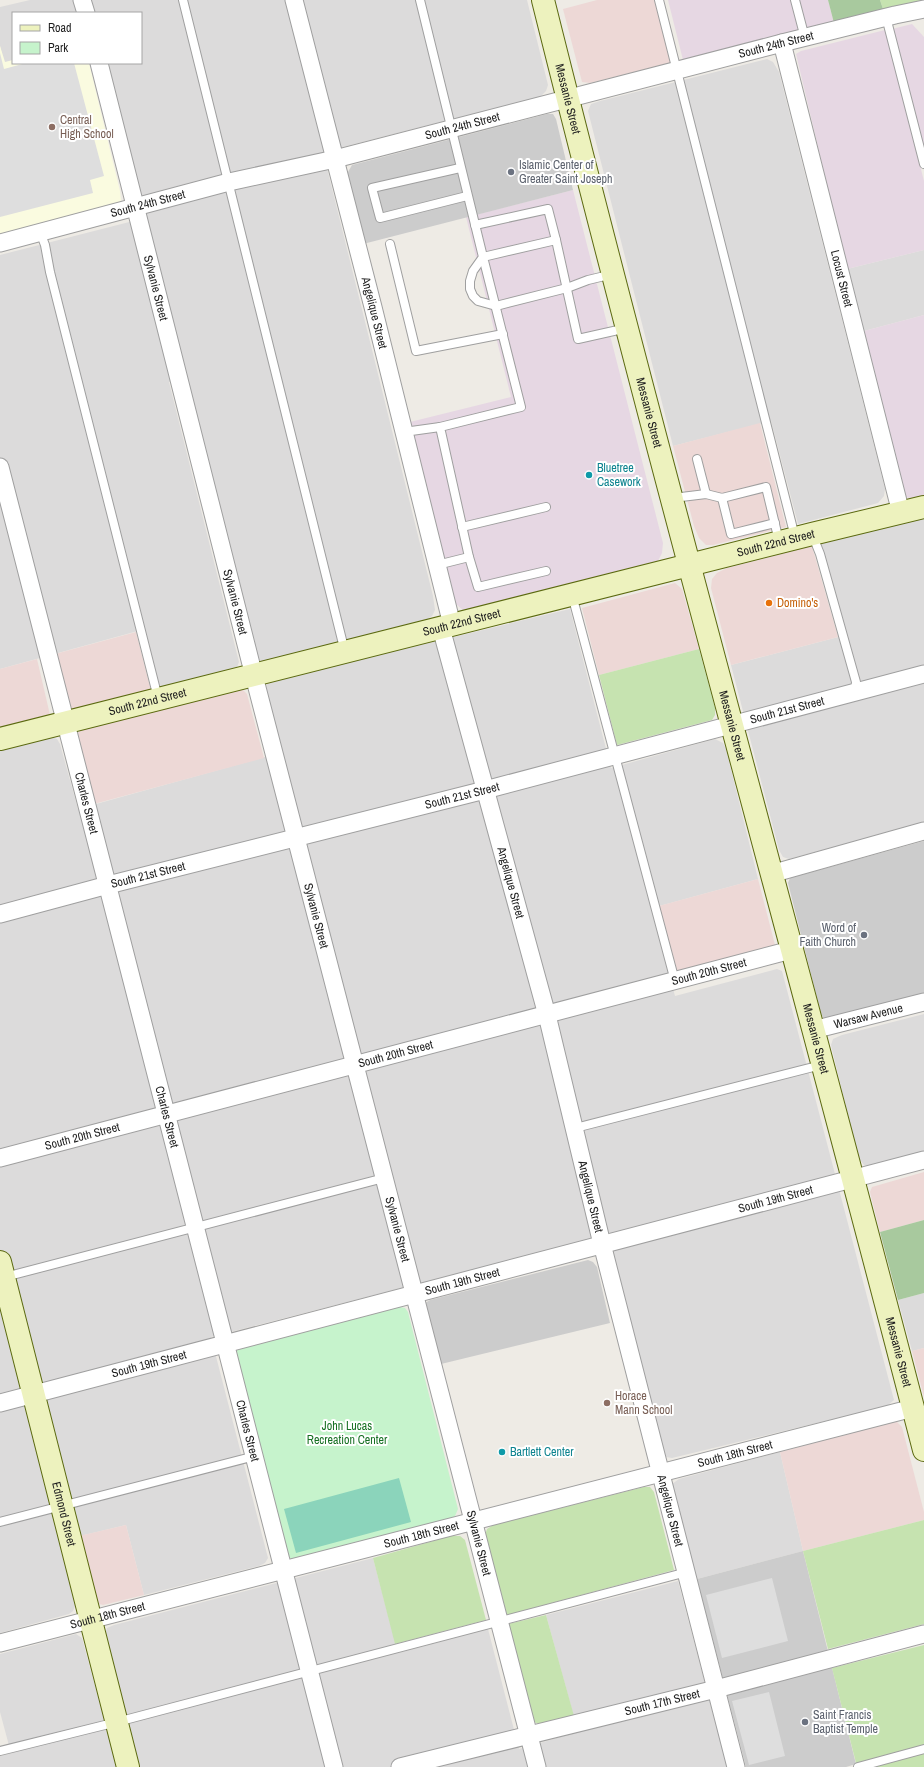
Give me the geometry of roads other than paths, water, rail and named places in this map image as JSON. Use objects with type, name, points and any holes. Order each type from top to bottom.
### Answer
[{"type":"street","points":[[82,0],[86,12]]},
{"type":"street","name":"Angelique Street","points":[[294,0],[437,565],[447,627],[485,790],[547,1015],[602,1244],[736,1767]]},
{"type":"street","name":"Messanie Street","points":[[544,0],[568,99],[731,724],[822,1065],[918,1414],[924,1450]]},
{"type":"street","name":"South 24th Street","points":[[0,243],[229,182],[335,159],[782,43],[924,9]]},
{"type":"street","name":"Locust Street","points":[[782,43],[901,513]]},
{"type":"street","name":"Sylvanie Street","points":[[98,64],[354,1066],[537,1767]]},
{"type":"street","name":"Charles Street","points":[[0,467],[334,1767]]},
{"type":"street","name":"South 22nd Street","points":[[0,739],[690,565],[790,534],[901,513],[924,507]]},
{"type":"street","name":"South 21st Street","points":[[0,914],[108,885],[485,790],[924,674]]},
{"type":"street","points":[[771,874],[924,831]]},
{"type":"street","name":"South 20th Street","points":[[0,1158],[791,950]]},
{"type":"street","name":"Warsaw Avenue","points":[[813,1030],[924,1002]]},
{"type":"street","name":"South 19th Street","points":[[0,1403],[924,1160]]},
{"type":"street","name":"Edmond Street","points":[[1,1273],[34,1394],[128,1767]]},
{"type":"street","name":"South 18th Street","points":[[0,1643],[660,1472],[918,1414]]},
{"type":"street","name":"South 17th Street","points":[[400,1767],[716,1689],[924,1634]]},
{"type":"lane","points":[[183,0],[345,652]]},
{"type":"lane","points":[[404,432],[440,427],[521,407],[460,168],[420,0]]},
{"type":"lane","points":[[659,0],[792,519],[790,534]]},
{"type":"lane","points":[[795,0],[805,38]]},
{"type":"lane","points":[[886,17],[924,164]]},
{"type":"lane","points":[[460,168],[372,188],[380,218],[467,196]]},
{"type":"lane","points":[[475,225],[548,209],[578,338],[628,328]]},
{"type":"lane","points":[[40,232],[45,245],[52,279],[158,699]]},
{"type":"lane","points":[[556,240],[483,257],[473,271],[470,280],[472,296],[478,301],[496,306],[567,288],[588,280],[614,274]]},
{"type":"lane","points":[[390,244],[416,352],[503,334]]},
{"type":"lane","points":[[440,427],[469,557],[478,587],[546,571]]},
{"type":"lane","points":[[697,459],[706,494]]},
{"type":"lane","points":[[672,498],[706,494],[722,498],[766,487],[790,534],[820,554],[856,682],[856,691]]},
{"type":"lane","points":[[722,498],[731,534],[790,534]]},
{"type":"lane","points":[[462,527],[546,508]]},
{"type":"lane","points":[[437,565],[469,557]]},
{"type":"lane","points":[[571,595],[675,981]]},
{"type":"lane","points":[[575,1128],[822,1065]]},
{"type":"lane","points":[[1,1273],[196,1226],[384,1178]]},
{"type":"lane","points":[[0,1522],[255,1456]]},
{"type":"lane","points":[[0,1752],[687,1572]]},
{"type":"lane","points":[[858,1767],[924,1749]]},
{"type":"place","name":"Central High School","points":[[52,127]]},
{"type":"place","name":"Islamic Center of Greater Saint Joseph","points":[[511,172]]},
{"type":"place","name":"Bluetree Casework","points":[[589,475]]},
{"type":"place","name":"Domino's","points":[[769,603]]},
{"type":"place","name":"Word of Faith Church","points":[[864,935]]},
{"type":"place","name":"Horace Mann School","points":[[607,1403]]},
{"type":"place","name":"Bartlett Center","points":[[502,1452]]},
{"type":"place","name":"Saint Francis Baptist Temple","points":[[805,1722]]},
{"type":"park label","name":"John Lucas Recreation Center","points":[[347,1433]]}]
